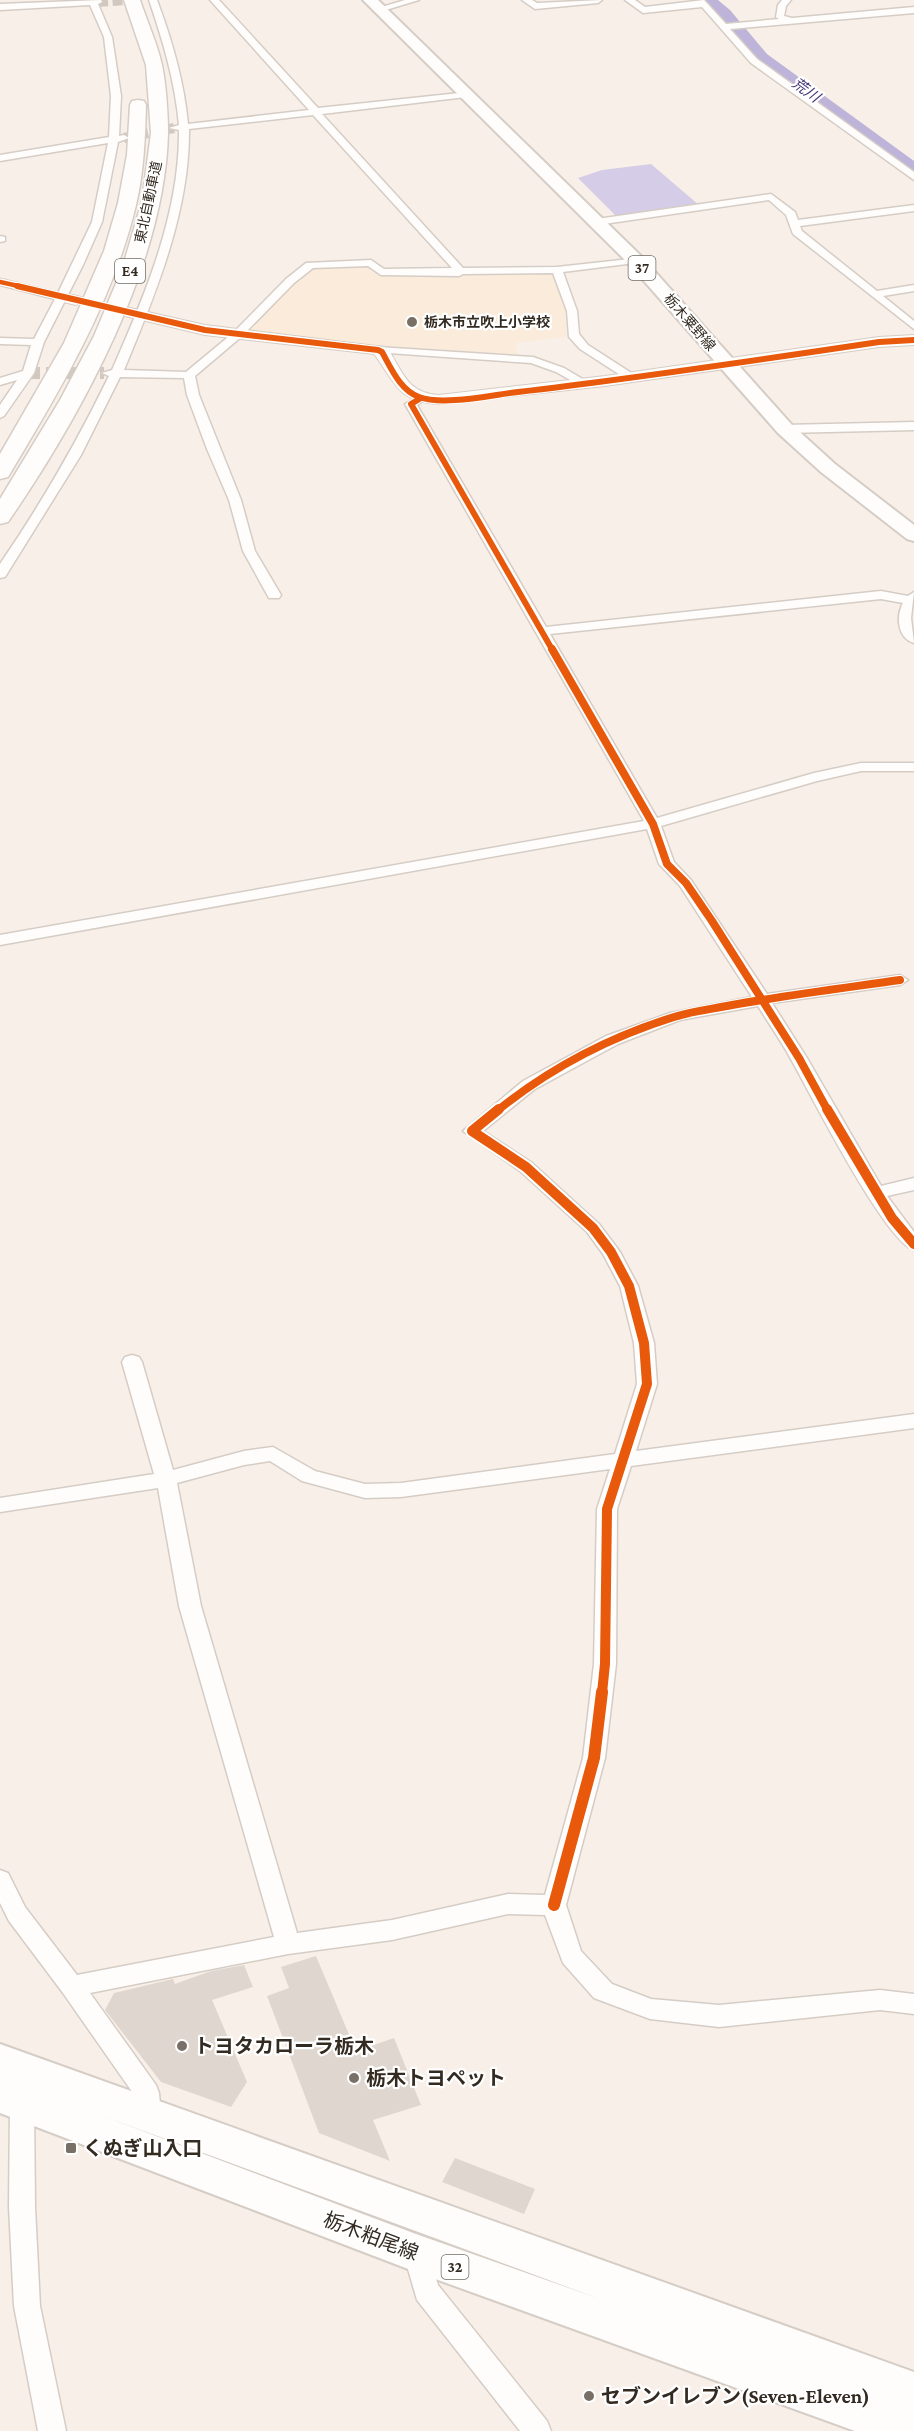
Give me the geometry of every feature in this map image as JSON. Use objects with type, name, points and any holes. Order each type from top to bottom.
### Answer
[{"type":"highway","name":"東北自動車道","points":[[0,517],[60,419],[92,360],[136,256],[149,209],[159,156],[160,106],[156,73],[146,31],[132,0]]},
{"type":"highway","points":[[98,1],[129,48]]},
{"type":"highway","name":"東北自動車道","points":[[0,472],[65,361],[111,256],[125,210],[134,166],[138,129],[137,91]]},
{"type":"main road","name":"栃木粟野線","points":[[375,4],[635,260],[785,429],[828,468],[914,535]]},
{"type":"main road","name":"栃木粕尾線","points":[[0,2061],[140,2130],[422,2235],[914,2430]]},
{"type":"main road","name":"栃木粕尾線","points":[[11,2099],[140,2130]]},
{"type":"main road","name":"栃木粕尾線","points":[[422,2235],[914,2393]]},
{"type":"street","points":[[0,574],[36,521],[111,374],[174,211],[181,169],[173,54],[153,0]]},
{"type":"street","points":[[214,0],[458,268],[459,273]]},
{"type":"street","points":[[375,4],[415,0]]},
{"type":"street","points":[[526,0],[535,6],[598,0]]},
{"type":"street","points":[[629,0],[643,10],[701,2],[754,61],[914,177]]},
{"type":"street","points":[[787,0],[782,5],[780,17],[791,21]]},
{"type":"street","points":[[0,7],[98,1],[114,65],[119,139],[96,222],[72,278],[38,342],[28,373],[0,414]]},
{"type":"street","points":[[725,27],[914,10]]},
{"type":"street","points":[[179,127],[466,94]]},
{"type":"street","points":[[0,158],[119,139]]},
{"type":"street","points":[[597,222],[771,197],[791,214],[797,232],[914,326]]},
{"type":"street","points":[[793,224],[914,208]]},
{"type":"street","points":[[111,374],[189,375],[237,335],[290,281],[310,265],[371,263],[381,272],[459,273],[556,270],[635,260]]},
{"type":"street","points":[[556,270],[572,311],[573,335],[584,347],[632,378]]},
{"type":"street","points":[[0,282],[76,300]]},
{"type":"street","points":[[876,294],[914,288]]},
{"type":"street","points":[[135,314],[237,335],[378,350],[533,360],[560,370],[585,384]]},
{"type":"street","points":[[378,350],[382,352],[398,380],[410,392],[421,398],[450,399],[632,378],[879,342],[914,340]]},
{"type":"street","points":[[0,341],[38,342]]},
{"type":"street","points":[[0,382],[28,373]]},
{"type":"street","points":[[189,375],[193,394],[235,500],[249,551],[274,596]]},
{"type":"street","points":[[421,398],[411,404],[653,824],[667,864],[686,884],[762,1000],[892,1218],[914,1244]]},
{"type":"street","points":[[785,429],[914,426]]},
{"type":"street","points":[[543,631],[881,595],[912,598]]},
{"type":"street","points":[[912,598],[908,602],[904,615],[905,628],[914,639]]},
{"type":"street","points":[[0,940],[653,824],[824,775],[861,767],[914,767]]},
{"type":"street","points":[[900,980],[762,1000],[676,1016],[612,1040],[529,1085],[472,1131],[526,1167],[574,1208],[611,1252],[629,1286],[644,1343],[647,1384],[608,1509],[605,1664],[594,1758],[555,1905],[572,1956],[603,1991],[650,2009],[719,2016],[880,2000],[914,2004]]},
{"type":"street","points":[[877,1193],[914,1184]]},
{"type":"street","points":[[132,1362],[166,1479],[190,1606],[288,1944]]},
{"type":"street","points":[[0,1505],[166,1479],[244,1458],[273,1454],[309,1476],[365,1491],[401,1491],[625,1458],[695,1451],[914,1421]]},
{"type":"street","points":[[0,1880],[16,1914],[72,1986],[147,2093],[140,2130]]},
{"type":"street","points":[[72,1986],[288,1944],[393,1930],[508,1904],[555,1905]]},
{"type":"street","points":[[11,2099],[22,2207],[27,2306],[52,2431]]},
{"type":"street","points":[[422,2235],[426,2291],[537,2431]]},
{"type":"shaded area","points":[[651,164],[699,205],[616,216],[578,178],[602,170]]},
{"type":"shaded area","name":"栃木市立吹上小学校","points":[[368,266],[371,272],[380,274],[555,272],[565,310],[566,337],[516,343],[517,355],[317,341],[248,333],[283,293],[314,267]]},
{"type":"building","name":"栃木トヨペット","points":[[316,1956],[356,2051],[394,2038],[421,2105],[373,2120],[390,2161],[319,2133],[267,1996],[289,1988],[281,1967]]},
{"type":"building","name":"トヨタカローラ栃木","points":[[244,1965],[253,1987],[212,2000],[247,2082],[231,2107],[161,2082],[105,2010],[114,1993],[173,1979],[175,1984],[211,1971]]},
{"type":"building","points":[[455,2158],[535,2189],[524,2214],[442,2182]]},
{"type":"waterway","name":"荒川","points":[[708,0],[724,13],[761,57],[914,169]]},
{"type":"tunnel","points":[[98,2],[125,0]]},
{"type":"tunnel","points":[[124,138],[174,128]]},
{"type":"tunnel","points":[[28,373],[104,373]]},
{"type":"cycle path","points":[[0,282],[205,330],[378,350],[382,352],[406,389],[419,397],[428,399],[465,398],[560,387],[879,342],[914,340]]},
{"type":"cycle path","points":[[421,398],[411,404],[653,824],[667,864],[686,883],[712,921],[799,1058],[851,1152],[892,1218],[914,1244]]},
{"type":"cycle path","points":[[554,1905],[594,1758],[605,1664],[607,1509],[647,1384],[644,1343],[629,1286],[611,1252],[593,1228],[526,1167],[472,1131],[529,1085],[575,1059],[612,1040],[676,1016],[762,1000],[900,980]]},
{"type":"place","name":"栃木市立吹上小学校","points":[[412,322]]},
{"type":"place","name":"トヨタカローラ栃木","points":[[182,2046]]},
{"type":"place","name":"栃木トヨペット","points":[[354,2078]]},
{"type":"place","name":"くぬぎ山入口","points":[[71,2148]]},
{"type":"place","name":"セブンイレブン(Seven-Eleven)","points":[[589,2396]]}]
